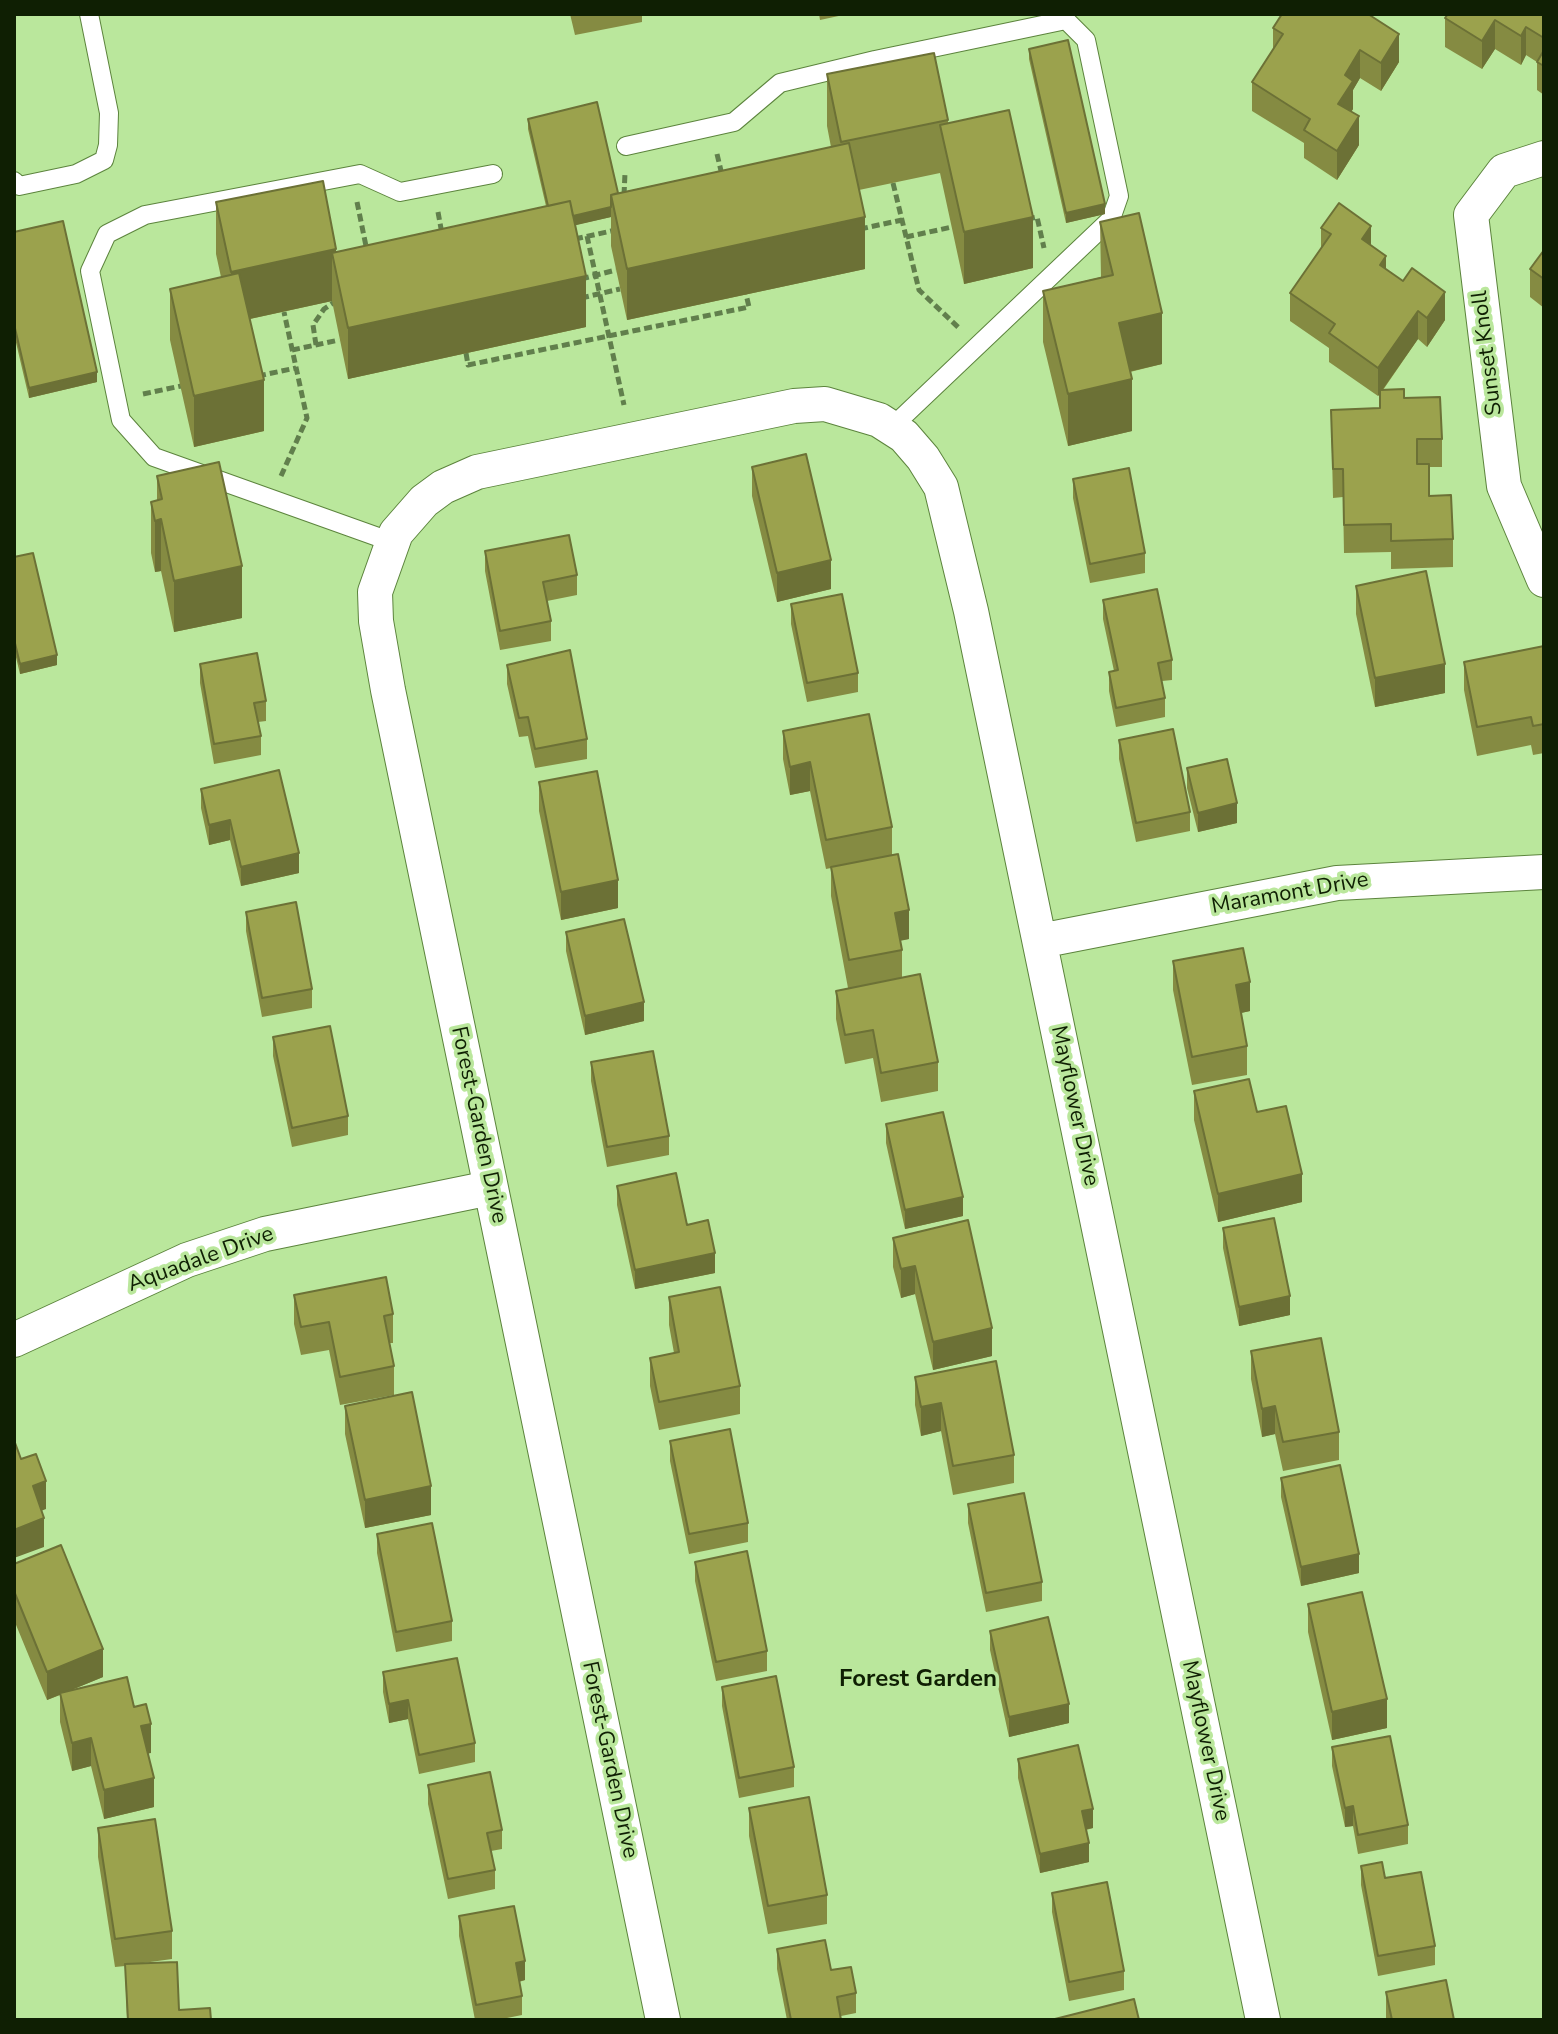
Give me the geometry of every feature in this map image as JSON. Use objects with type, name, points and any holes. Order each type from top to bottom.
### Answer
[{"type":"street","name":"Sunset Knoll","points":[[1544,158],[1504,171],[1471,215],[1504,486],[1544,580]]},
{"type":"street","name":"Mayflower Drive","points":[[677,429],[794,406],[825,404],[850,409],[891,428],[923,458],[941,487],[1040,941],[1263,2020]]},
{"type":"street","name":"Forest-Garden Drive","points":[[663,2020],[490,1188],[376,621],[375,592],[392,542],[424,501],[443,487],[477,472],[677,429]]},
{"type":"street","name":"Maramont Drive","points":[[1040,941],[1337,883],[1544,872]]},
{"type":"street","name":"Aquadale Drive","points":[[14,1340],[187,1260],[265,1234],[490,1188]]},
{"type":"lane","points":[[14,181],[19,186],[76,174],[104,160],[109,113],[89,14]]},
{"type":"lane","points":[[626,146],[734,122],[780,83],[1031,25],[1066,20],[1086,40],[1119,196],[1111,219],[891,428]]},
{"type":"lane","points":[[392,542],[154,457],[121,420],[90,271],[107,234],[145,215],[360,174],[400,192],[493,174]]},
{"type":"path","points":[[711,128],[723,180]]},
{"type":"path","points":[[623,210],[626,146]]},
{"type":"path","points":[[352,175],[369,264]]},
{"type":"path","points":[[893,183],[919,290],[978,345]]},
{"type":"path","points":[[432,186],[443,239]]},
{"type":"path","points":[[1022,220],[1037,217],[1050,276]]},
{"type":"path","points":[[857,230],[902,220]]},
{"type":"path","points":[[906,237],[952,227]]},
{"type":"path","points":[[572,239],[627,228]]},
{"type":"path","points":[[587,236],[631,437]]},
{"type":"path","points":[[576,280],[616,270]]},
{"type":"path","points":[[580,298],[620,289]]},
{"type":"path","points":[[466,353],[468,365],[749,307],[746,294]]},
{"type":"path","points":[[316,345],[313,325],[324,309],[339,299]]},
{"type":"path","points":[[271,499],[307,418],[284,312]]},
{"type":"path","points":[[292,350],[339,340]]},
{"type":"path","points":[[251,378],[296,368]]},
{"type":"path","points":[[117,400],[181,386]]},
{"type":"building","points":[[1282,14],[1368,14],[1399,34],[1381,63],[1360,50],[1345,75],[1353,81],[1338,104],[1359,116],[1337,151],[1304,130],[1310,119],[1252,82],[1283,34],[1273,28]]},
{"type":"building","points":[[1448,14],[1544,14],[1544,38],[1526,27],[1521,36],[1495,20],[1482,41],[1445,18]]},
{"type":"building","points":[[1068,40],[1105,204],[1066,213],[1029,49]]},
{"type":"building","points":[[1544,50],[1544,66],[1537,62]]},
{"type":"building","points":[[934,53],[948,120],[841,142],[827,74]]},
{"type":"building","points":[[597,102],[618,193],[611,195],[611,207],[573,216],[570,201],[548,206],[528,119]]},
{"type":"building","points":[[1009,110],[1033,217],[964,232],[940,125]]},
{"type":"building","points":[[849,143],[865,217],[627,269],[611,195]]},
{"type":"building","points":[[323,181],[336,249],[231,272],[216,202]]},
{"type":"building","points":[[570,201],[586,276],[348,328],[332,253]]},
{"type":"building","points":[[1339,203],[1371,226],[1362,239],[1386,256],[1380,265],[1403,281],[1412,268],[1445,292],[1427,318],[1418,311],[1378,368],[1329,333],[1335,324],[1290,293],[1331,234],[1321,228]]},
{"type":"building","points":[[1139,213],[1162,313],[1119,323],[1132,379],[1068,394],[1043,291],[1113,275],[1100,222]]},
{"type":"building","points":[[63,221],[97,372],[29,388],[14,324],[14,232]]},
{"type":"building","points":[[1544,250],[1544,279],[1530,269]]},
{"type":"building","points":[[239,273],[264,380],[194,396],[170,289]]},
{"type":"building","points":[[1404,389],[1404,398],[1440,397],[1442,439],[1417,439],[1417,464],[1429,464],[1429,496],[1451,495],[1453,539],[1391,541],[1391,524],[1344,525],[1343,469],[1333,469],[1331,410],[1380,408],[1380,390]]},
{"type":"building","points":[[806,454],[831,560],[777,573],[752,467]]},
{"type":"building","points":[[219,462],[242,566],[174,581],[161,519],[155,521],[151,502],[162,499],[157,476]]},
{"type":"building","points":[[1129,468],[1145,553],[1090,564],[1073,479]]},
{"type":"building","points":[[569,535],[577,575],[543,582],[551,621],[500,631],[485,551]]},
{"type":"building","points":[[33,553],[57,655],[20,664],[14,639],[14,557]]},
{"type":"building","points":[[1426,571],[1445,664],[1375,678],[1356,586]]},
{"type":"building","points":[[1157,589],[1172,660],[1158,663],[1165,698],[1116,708],[1109,672],[1118,670],[1103,600]]},
{"type":"building","points":[[842,594],[858,673],[807,683],[791,604]]},
{"type":"building","points":[[1544,646],[1544,724],[1533,726],[1531,717],[1477,727],[1464,662]]},
{"type":"building","points":[[570,650],[587,739],[535,749],[528,717],[519,718],[507,665]]},
{"type":"building","points":[[257,653],[266,701],[254,703],[261,736],[214,744],[200,664]]},
{"type":"building","points":[[869,714],[892,827],[826,840],[810,762],[790,767],[783,731]]},
{"type":"building","points":[[1173,729],[1190,812],[1136,823],[1119,740]]},
{"type":"building","points":[[1227,759],[1237,803],[1198,813],[1187,768]]},
{"type":"building","points":[[279,770],[299,853],[241,867],[230,820],[209,825],[201,789]]},
{"type":"building","points":[[597,771],[618,880],[561,892],[539,782]]},
{"type":"building","points":[[898,854],[909,910],[895,913],[902,950],[849,960],[831,867]]},
{"type":"building","points":[[296,902],[312,989],[262,998],[246,912]]},
{"type":"building","points":[[624,919],[644,1002],[585,1016],[566,932]]},
{"type":"building","points":[[1243,948],[1250,982],[1236,985],[1247,1046],[1192,1057],[1173,961]]},
{"type":"building","points":[[920,974],[938,1062],[881,1073],[873,1030],[845,1035],[836,991]]},
{"type":"building","points":[[330,1026],[348,1116],[292,1128],[273,1037]]},
{"type":"building","points":[[653,1051],[669,1136],[607,1147],[591,1062]]},
{"type":"building","points":[[1249,1079],[1257,1112],[1286,1106],[1302,1174],[1218,1194],[1194,1091]]},
{"type":"building","points":[[943,1112],[963,1197],[905,1210],[886,1124]]},
{"type":"building","points":[[676,1173],[687,1225],[708,1220],[715,1253],[635,1270],[617,1186]]},
{"type":"building","points":[[1274,1218],[1290,1296],[1239,1307],[1223,1228]]},
{"type":"building","points":[[968,1220],[992,1328],[933,1342],[915,1266],[901,1269],[893,1238]]},
{"type":"building","points":[[386,1277],[393,1314],[384,1316],[394,1366],[340,1377],[329,1322],[301,1327],[294,1295]]},
{"type":"building","points":[[720,1287],[740,1386],[659,1402],[650,1358],[679,1352],[669,1297]]},
{"type":"building","points":[[1321,1338],[1339,1432],[1283,1442],[1275,1406],[1262,1409],[1251,1351]]},
{"type":"building","points":[[996,1361],[1014,1455],[953,1466],[941,1403],[921,1407],[915,1377]]},
{"type":"building","points":[[412,1392],[431,1486],[365,1500],[345,1406]]},
{"type":"building","points":[[730,1429],[748,1523],[689,1534],[670,1441]]},
{"type":"building","points":[[14,1440],[21,1459],[36,1454],[46,1481],[33,1486],[44,1518],[14,1530]]},
{"type":"building","points":[[1340,1465],[1359,1554],[1301,1567],[1281,1478]]},
{"type":"building","points":[[1024,1493],[1042,1582],[986,1593],[968,1504]]},
{"type":"building","points":[[432,1523],[452,1621],[396,1632],[377,1534]]},
{"type":"building","points":[[61,1545],[103,1649],[47,1672],[14,1591],[14,1564]]},
{"type":"building","points":[[747,1551],[767,1651],[716,1662],[695,1562]]},
{"type":"building","points":[[1362,1592],[1387,1699],[1332,1712],[1308,1604]]},
{"type":"building","points":[[1048,1617],[1069,1704],[1009,1717],[990,1631]]},
{"type":"building","points":[[457,1658],[475,1743],[419,1755],[408,1700],[389,1704],[383,1672]]},
{"type":"building","points":[[776,1676],[794,1767],[739,1778],[722,1687]]},
{"type":"building","points":[[127,1677],[134,1707],[146,1704],[151,1724],[141,1726],[154,1778],[104,1790],[91,1738],[72,1743],[60,1693]]},
{"type":"building","points":[[1390,1736],[1408,1825],[1358,1835],[1353,1806],[1345,1808],[1332,1747]]},
{"type":"building","points":[[1078,1745],[1093,1809],[1082,1811],[1089,1843],[1040,1854],[1018,1759]]},
{"type":"building","points":[[490,1772],[502,1830],[487,1833],[495,1870],[448,1879],[428,1785]]},
{"type":"building","points":[[809,1797],[827,1895],[768,1906],[749,1808]]},
{"type":"building","points":[[155,1819],[172,1931],[115,1939],[98,1828]]},
{"type":"building","points":[[1382,1862],[1385,1878],[1421,1872],[1435,1946],[1378,1956],[1361,1866]]},
{"type":"building","points":[[1107,1882],[1124,1971],[1069,1982],[1052,1893]]},
{"type":"building","points":[[514,1906],[525,1961],[516,1963],[522,1996],[476,2005],[459,1916]]},
{"type":"building","points":[[825,1940],[831,1970],[851,1967],[856,1993],[837,1997],[841,2020],[791,2020],[777,1949]]},
{"type":"building","points":[[177,1962],[179,2010],[210,2008],[211,2020],[128,2020],[125,1964]]},
{"type":"building","points":[[1446,1980],[1454,2020],[1392,2020],[1386,1992]]},
{"type":"building","points":[[1134,1999],[1139,2020],[1051,2020]]},
{"type":"district","name":"Forest Garden","points":[[918,1680]]}]
